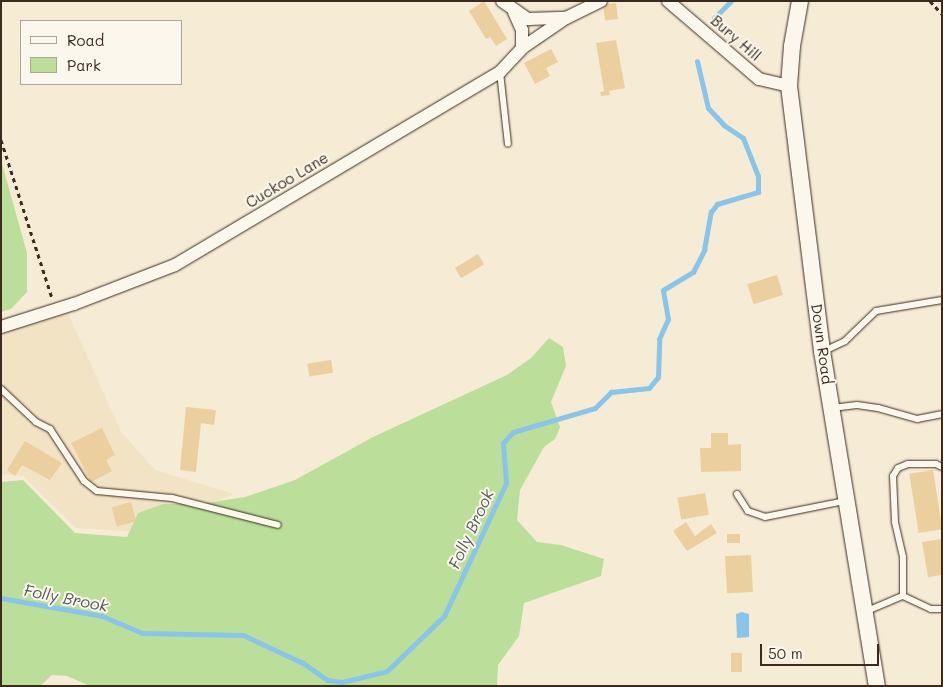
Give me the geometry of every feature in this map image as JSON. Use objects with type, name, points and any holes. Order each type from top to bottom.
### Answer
[{"type":"street","points":[[502,1],[514,12],[528,19],[566,18],[601,1]]},
{"type":"street","name":"Bury Hill","points":[[668,1],[759,79],[790,86]]},
{"type":"street","name":"Down Road","points":[[800,1],[792,46],[790,86],[822,352],[863,613],[877,686]]},
{"type":"street","points":[[514,12],[522,30],[522,48]]},
{"type":"street","name":"Cuckoo Lane","points":[[1,327],[54,310],[175,265],[500,72],[522,48],[566,18]]},
{"type":"lane","points":[[500,72],[508,144]]},
{"type":"lane","points":[[822,352],[845,341],[876,311],[942,300]]},
{"type":"lane","points":[[1,389],[36,422],[50,428],[84,481],[97,491],[172,498],[278,525]]},
{"type":"lane","points":[[831,408],[856,405],[917,419],[942,414]]},
{"type":"lane","points":[[903,596],[903,557],[895,522],[893,476],[898,468],[908,464],[936,464],[942,467]]},
{"type":"lane","points":[[737,494],[748,511],[765,517],[845,502]]},
{"type":"lane","points":[[863,613],[903,596],[931,609],[942,609]]},
{"type":"path","points":[[930,1],[942,14]]},
{"type":"path","points":[[1,140],[54,310]]},
{"type":"shaded area","points":[[67,311],[121,432],[155,470],[234,494],[138,532],[76,528],[23,476],[1,474],[1,332]]},
{"type":"green space","points":[[1,160],[27,253],[27,292],[11,309],[1,312]]},
{"type":"green space","points":[[549,338],[563,347],[566,366],[551,402],[560,427],[555,439],[544,447],[520,490],[517,520],[537,542],[561,545],[604,559],[601,576],[524,603],[519,636],[498,665],[497,686],[90,686],[67,676],[52,675],[40,686],[1,686],[1,482],[23,480],[75,533],[127,537],[138,513],[163,504],[200,504],[245,497],[295,480],[373,437],[507,375],[531,358]]},
{"type":"water","points":[[742,612],[749,614],[749,637],[737,638],[736,614]]},
{"type":"building","points":[[484,1],[507,39],[496,46],[490,37],[486,39],[469,11]]},
{"type":"building","points":[[616,3],[618,19],[605,20],[603,5]]},
{"type":"building","points":[[616,40],[625,88],[609,91],[610,95],[601,96],[600,92],[604,91],[596,43]]},
{"type":"building","points":[[551,49],[558,62],[546,68],[550,76],[535,84],[524,63]]},
{"type":"building","points":[[478,254],[484,264],[461,278],[455,268]]},
{"type":"building","points":[[777,275],[783,295],[753,304],[747,284]]},
{"type":"building","points":[[331,360],[333,373],[309,377],[307,364]]},
{"type":"building","points":[[186,407],[216,410],[214,425],[201,423],[196,472],[180,470]]},
{"type":"building","points":[[102,428],[115,455],[106,460],[112,471],[91,482],[71,443]]},
{"type":"building","points":[[711,433],[728,433],[728,445],[741,444],[741,471],[701,472],[700,448],[711,448]]},
{"type":"building","points":[[25,441],[62,463],[50,480],[22,465],[15,476],[7,470]]},
{"type":"building","points":[[933,470],[942,529],[919,533],[909,474]]},
{"type":"building","points":[[705,493],[709,515],[681,520],[677,498]]},
{"type":"building","points":[[131,502],[136,521],[117,526],[112,507]]},
{"type":"building","points":[[686,522],[695,536],[711,524],[717,533],[687,551],[673,531]]},
{"type":"building","points":[[727,534],[740,534],[740,543],[727,543]]},
{"type":"building","points":[[942,539],[942,575],[928,577],[922,542]]},
{"type":"building","points":[[751,555],[753,592],[727,593],[725,556]]},
{"type":"building","points":[[731,653],[742,653],[742,672],[731,672]]},
{"type":"waterway","name":"Folly Brook","points":[[714,18],[731,1]]},
{"type":"waterway","name":"Folly Brook","points":[[1,598],[102,616],[142,633],[243,635],[303,663],[327,680],[342,682],[387,671],[444,616],[506,483],[503,443],[513,432],[595,408],[611,392],[649,388],[658,377],[659,339],[668,319],[663,290],[693,272],[704,250],[711,212],[717,204],[758,192],[758,176],[743,138],[724,125],[708,108],[697,61]]}]
